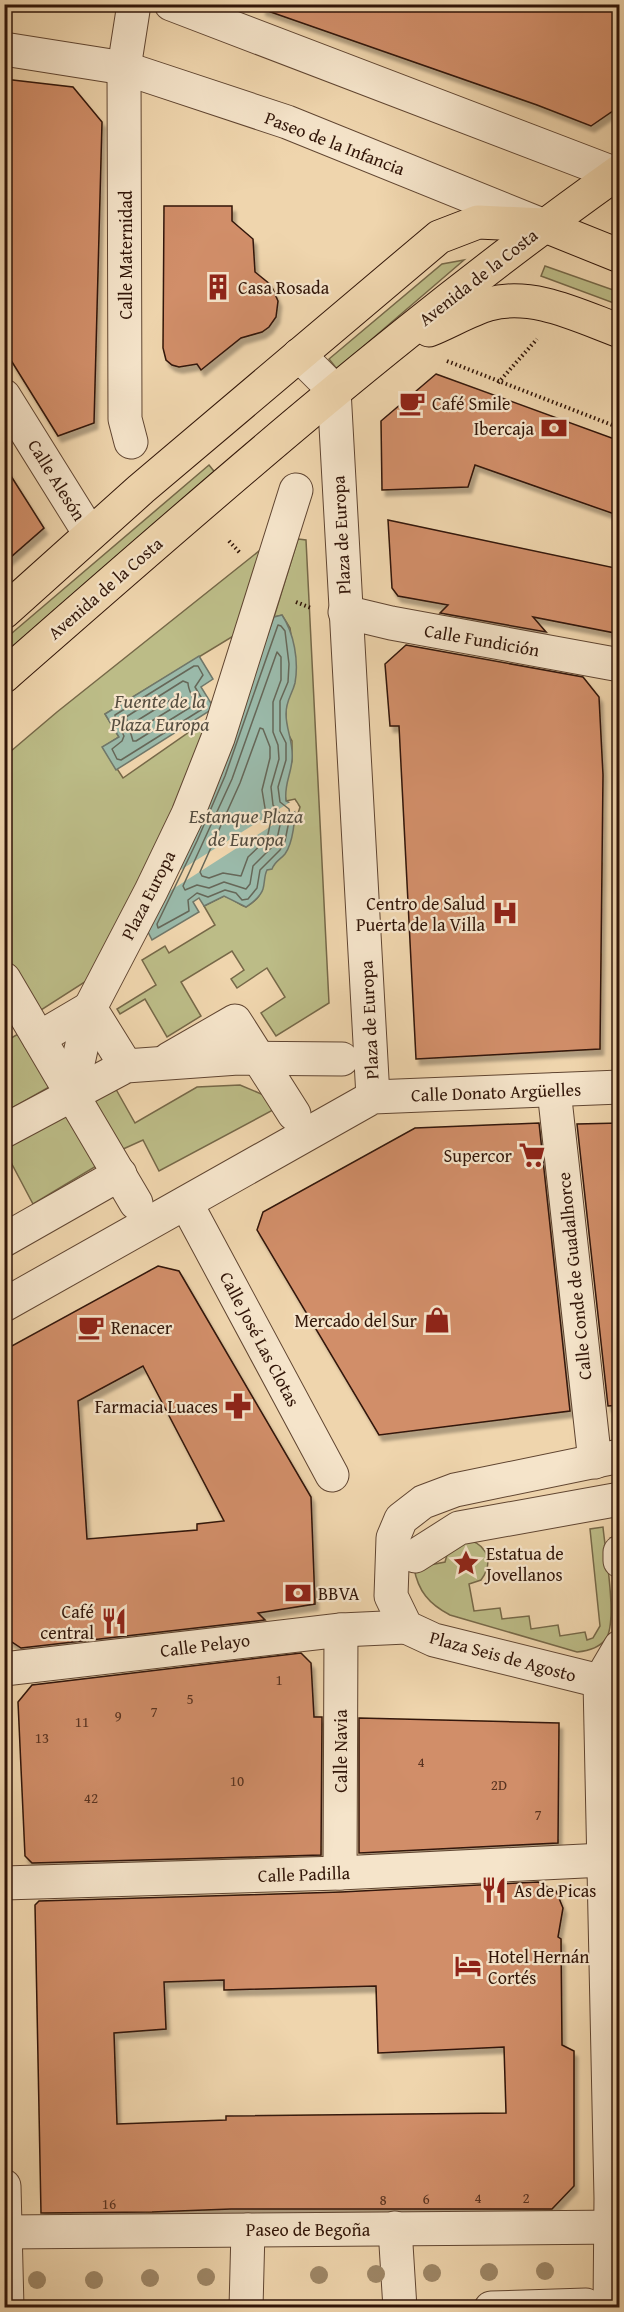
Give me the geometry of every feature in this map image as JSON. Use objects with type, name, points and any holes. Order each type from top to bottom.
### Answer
[{"type":"main road","points":[[543,225],[618,172]]},
{"type":"main road","name":"Avenida de la Costa","points":[[4,612],[90,534],[439,237],[478,222],[543,225]]},
{"type":"main road","points":[[543,225],[620,256]]},
{"type":"main road","name":"Avenida de la Costa","points":[[4,676],[334,390],[394,346],[543,225]]},
{"type":"main road","points":[[394,346],[489,304],[524,300],[563,310],[620,331]]},
{"type":"street","name":"Calle Maternidad","points":[[128,430],[124,68],[134,4]]},
{"type":"street","points":[[171,4],[618,172]]},
{"type":"street","name":"Paseo de la Infancia","points":[[4,49],[124,68],[287,122],[543,225]]},
{"type":"street","points":[[299,355],[334,390]]},
{"type":"street","name":"Plaza de Europa","points":[[4,1305],[373,1097],[334,390]]},
{"type":"street","name":"Calle Alesón","points":[[4,396],[90,534]]},
{"type":"street","name":"Plaza Europa","points":[[71,1095],[90,1008],[188,814],[218,738],[296,490]]},
{"type":"street","name":"Calle Fundición","points":[[345,612],[391,623],[620,665]]},
{"type":"street","points":[[4,979],[13,1013],[39,1038],[136,1203]]},
{"type":"street","points":[[39,1038],[90,1008],[126,1066]]},
{"type":"street","points":[[39,1038],[126,1066],[238,1058],[342,1059]]},
{"type":"street","points":[[259,1059],[294,1114]]},
{"type":"street","points":[[4,1131],[126,1066]]},
{"type":"street","name":"Calle Donato Argüelles","points":[[373,1097],[620,1087]]},
{"type":"street","name":"Calle Conde de Guadalhorce","points":[[554,1090],[607,1459]]},
{"type":"street","points":[[4,1240],[120,1174]]},
{"type":"street","name":"Calle José Las Clotas","points":[[186,1203],[332,1475]]},
{"type":"street","name":"Plaza Seis de Agosto","points":[[607,1459],[455,1490],[423,1502],[401,1520],[393,1538],[391,1596],[406,1627],[434,1640],[610,1684]]},
{"type":"street","points":[[415,1556],[459,1528],[620,1499]]},
{"type":"street","points":[[620,1552],[620,1561]]},
{"type":"street","name":"Calle Pelayo","points":[[4,1669],[341,1629],[406,1627]]},
{"type":"street","name":"Calle Navia","points":[[340,1873],[341,1629]]},
{"type":"street","points":[[491,2307],[598,2306],[615,2227],[604,1860],[610,1684],[620,1647]]},
{"type":"street","name":"Calle Padilla","points":[[4,1883],[340,1873],[604,1860]]},
{"type":"street","points":[[4,2186],[8,2307]]},
{"type":"street","name":"Paseo de Begoña","points":[[5,2232],[615,2227]]},
{"type":"street","points":[[395,2228],[400,2307]]},
{"type":"street","points":[[246,2307],[248,2229]]},
{"type":"path","points":[[498,382],[540,336]]},
{"type":"path","points":[[437,357],[620,428]]},
{"type":"green space","points":[[464,260],[337,369],[329,359],[442,264]]},
{"type":"green space","points":[[545,266],[619,292],[619,305],[541,276]]},
{"type":"green space","points":[[209,465],[217,475],[5,656],[5,639]]},
{"type":"green space","points":[[298,539],[306,540],[329,1003],[276,1036],[261,1013],[285,997],[267,968],[237,988],[231,979],[244,970],[232,951],[181,982],[201,1016],[167,1037],[145,999],[120,1014],[117,1009],[156,985],[142,960],[165,946],[169,953],[215,925],[204,906],[224,896],[246,907],[258,898],[265,872],[288,847],[300,807],[295,799],[286,801],[284,788],[292,761],[292,741],[286,730],[286,702],[294,684],[295,664],[290,628],[282,615],[274,617]]},
{"type":"green space","points":[[269,543],[240,632],[105,714],[119,737],[103,747],[123,778],[218,712],[196,776],[91,978],[38,1012],[5,954],[4,757]]},
{"type":"green space","points":[[20,1033],[51,1086],[5,1112],[4,1042]]},
{"type":"green space","points":[[113,1084],[135,1123],[197,1087],[240,1085],[266,1096],[273,1110],[159,1171],[143,1140],[121,1150],[92,1097]]},
{"type":"green space","points":[[67,1110],[98,1165],[33,1204],[4,1145]]},
{"type":"green space","points":[[603,1527],[610,1585],[611,1617],[606,1639],[597,1647],[589,1650],[577,1652],[450,1615],[430,1601],[418,1584],[414,1568],[445,1562],[448,1551],[470,1540],[481,1547],[488,1562],[481,1580],[469,1584],[474,1611],[500,1608],[502,1619],[529,1616],[531,1629],[558,1625],[560,1636],[585,1632],[587,1640],[593,1638],[600,1626],[590,1529]]},
{"type":"water","name":"Estanque Plaza de Europa","points":[[282,615],[292,639],[296,666],[295,683],[286,709],[292,754],[286,801],[294,805],[295,810],[288,849],[272,869],[267,870],[262,892],[246,907],[224,896],[204,906],[199,898],[193,902],[199,912],[152,940],[147,930],[261,654],[274,617]]},
{"type":"water","name":"Fuente de la Plaza Europa","points":[[199,656],[213,679],[201,687],[214,708],[116,770],[102,747],[119,737],[105,714]]},
{"type":"pier","points":[[292,801],[297,803],[298,809],[165,894],[174,874]]},
{"type":"building","points":[[263,4],[620,4],[620,106],[591,126],[262,9]]},
{"type":"building","points":[[4,79],[73,87],[102,122],[94,423],[58,436],[4,349]]},
{"type":"building","name":"Casa Rosada","points":[[164,206],[232,206],[232,221],[253,239],[255,272],[271,285],[278,301],[276,317],[269,327],[262,332],[241,338],[201,370],[197,364],[179,367],[172,365],[166,360],[163,348]]},
{"type":"building","points":[[436,374],[620,441],[620,516],[475,465],[468,487],[382,490],[381,421]]},
{"type":"building","points":[[4,465],[44,528],[4,563]]},
{"type":"building","points":[[388,520],[620,569],[620,634],[533,617],[546,632],[440,613],[448,605],[398,596],[392,588]]},
{"type":"building","name":"Centro de Salud Puerta de la Villa","points":[[406,645],[583,677],[599,697],[603,775],[600,1049],[416,1059],[399,726],[390,726],[385,664]]},
{"type":"building","name":"Mercado del Sur","points":[[539,1123],[570,1411],[379,1435],[257,1230],[263,1212],[415,1128]]},
{"type":"building","points":[[620,1123],[620,1405],[608,1406],[577,1124]]},
{"type":"building","points":[[158,1266],[179,1271],[311,1497],[315,1604],[258,1613],[265,1620],[21,1648],[9,1640],[4,1477],[4,1355],[8,1348]],"holes":[[[143,1366],[224,1521],[197,1524],[197,1530],[87,1539],[78,1401]]]},
{"type":"building","points":[[301,1653],[311,1663],[314,1717],[322,1717],[321,1855],[32,1863],[25,1856],[18,1702],[32,1685]]},
{"type":"building","points":[[359,1718],[559,1723],[558,1843],[359,1853]]},
{"type":"building","points":[[538,1882],[556,1891],[563,1908],[558,1937],[561,1939],[562,2045],[574,2051],[574,2186],[552,2209],[231,2209],[41,2213],[35,1905],[39,1901],[341,1892]],"holes":[[[224,1980],[224,1990],[376,1986],[378,2053],[504,2047],[506,2113],[226,2116],[226,2120],[117,2124],[114,2033],[166,2029],[164,1982]]]},
{"type":"place","name":"Casa Rosada","points":[[218,287]]},
{"type":"place","name":"Café Smile","points":[[412,403]]},
{"type":"place","name":"Ibercaja","points":[[554,428]]},
{"type":"place","name":"Centro de Salud Puerta de la Villa","points":[[505,913]]},
{"type":"place","name":"Supercor","points":[[532,1155]]},
{"type":"place","name":"Mercado del Sur","points":[[437,1320]]},
{"type":"place","name":"Renacer","points":[[91,1327]]},
{"type":"place","name":"Farmacia Luaces","points":[[238,1406]]},
{"type":"place","name":"Estatua de Jovellanos","points":[[466,1563]]},
{"type":"place","name":"BBVA","points":[[298,1593]]},
{"type":"place","name":"Café central","points":[[114,1621]]},
{"type":"place","name":"As de Picas","points":[[494,1890]]},
{"type":"place","name":"Hotel Hernán Cortés","points":[[468,1966]]}]
